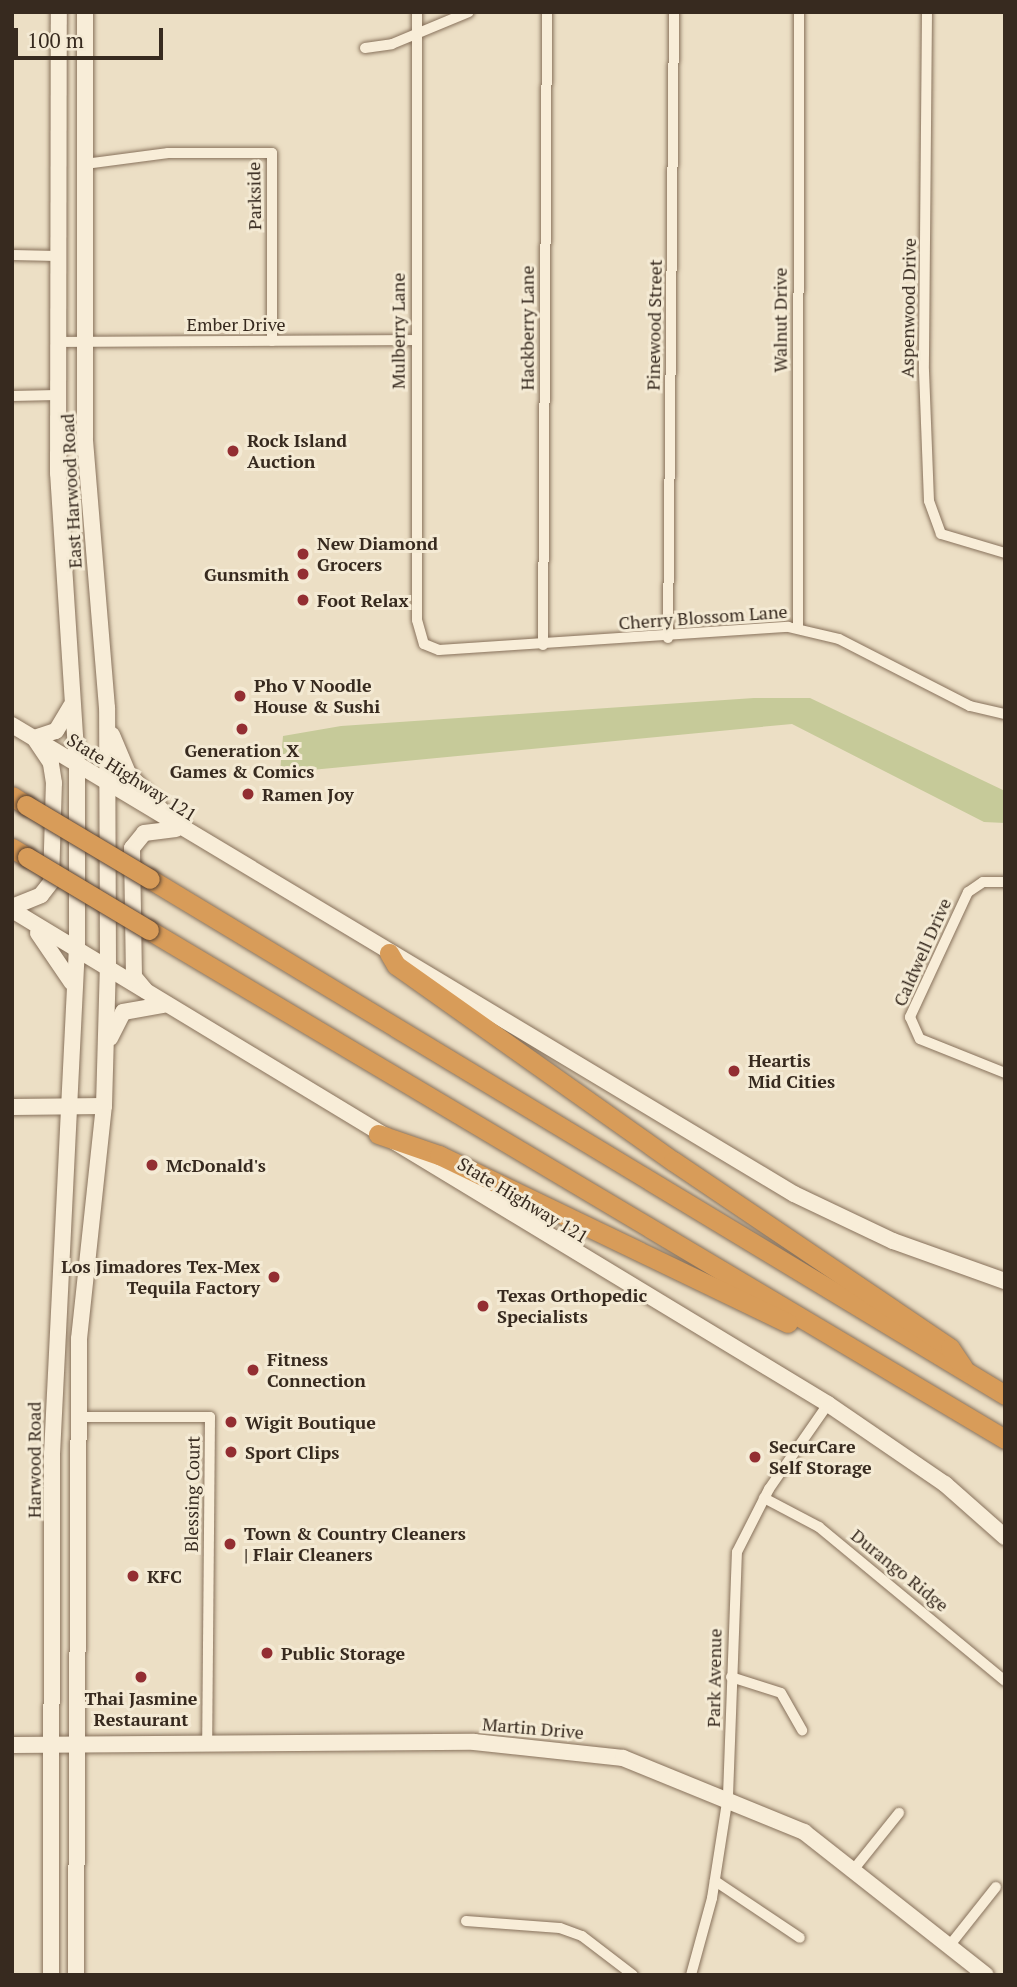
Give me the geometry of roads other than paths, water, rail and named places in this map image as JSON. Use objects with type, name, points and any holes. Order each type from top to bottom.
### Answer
[{"type":"highway","points":[[19,801],[1005,1395]]},
{"type":"highway","points":[[20,852],[890,1368],[1005,1439]]},
{"type":"highway","points":[[389,953],[396,965],[673,1161],[950,1348],[967,1374]]},
{"type":"highway","points":[[378,1134],[439,1155],[661,1260],[865,1366],[890,1368]]},
{"type":"main road","name":"East Harwood Road","points":[[59,12],[57,396],[62,547],[77,766],[77,947]]},
{"type":"main road","name":"East Harwood Road","points":[[85,12],[85,342],[91,535],[107,708],[108,967]]},
{"type":"main road","points":[[59,50],[85,51]]},
{"type":"main road","points":[[58,164],[85,164]]},
{"type":"main road","points":[[57,256],[85,256]]},
{"type":"main road","points":[[62,547],[91,535]]},
{"type":"main road","points":[[71,706],[56,731],[34,738],[51,763],[56,858],[41,895],[12,909],[51,943],[73,988]]},
{"type":"main road","points":[[107,708],[114,748],[128,773],[178,829]]},
{"type":"main road","name":"State Highway 121","points":[[12,725],[178,829],[794,1194],[893,1241],[1005,1280]]},
{"type":"main road","points":[[163,1005],[134,977],[132,848],[144,833],[178,829]]},
{"type":"main road","name":"State Highway 121","points":[[12,909],[77,947],[163,1005],[828,1404],[945,1484],[1005,1537]]},
{"type":"main road","name":"Harwood Road","points":[[51,1975],[53,1417],[58,1249],[69,1108],[77,947]]},
{"type":"main road","points":[[76,1975],[78,1418],[87,1250],[104,1105],[108,967]]},
{"type":"main road","points":[[106,1056],[123,1012],[163,1005]]},
{"type":"main road","points":[[12,1107],[69,1108],[104,1105]]},
{"type":"main road","points":[[58,1249],[87,1250]]},
{"type":"main road","points":[[53,1417],[78,1418]]},
{"type":"main road","points":[[53,1568],[77,1575]]},
{"type":"main road","name":"Martin Drive","points":[[12,1745],[540,1745],[623,1758],[728,1796],[804,1832],[986,1975]]},
{"type":"main road","points":[[51,1876],[76,1876]]},
{"type":"street","name":"Mulberry Lane","points":[[417,12],[417,620],[428,646]]},
{"type":"street","points":[[365,48],[416,34],[469,12]]},
{"type":"street","name":"Hackberry Lane","points":[[543,645],[547,12]]},
{"type":"street","name":"Pinewood Street","points":[[668,638],[674,12]]},
{"type":"street","name":"Walnut Drive","points":[[798,628],[799,12]]},
{"type":"street","name":"Aspenwood Drive","points":[[928,12],[923,370],[929,501],[941,534],[1005,553]]},
{"type":"street","name":"Parkside","points":[[85,164],[168,153],[272,153],[272,341]]},
{"type":"street","points":[[12,255],[57,256]]},
{"type":"street","name":"Ember Drive","points":[[57,342],[415,340]]},
{"type":"street","points":[[12,396],[57,396]]},
{"type":"street","name":"Cherry Blossom Lane","points":[[428,646],[543,645],[798,628],[839,639],[970,706],[1005,714]]},
{"type":"street","name":"Caldwell Drive","points":[[1005,882],[983,882],[968,892],[910,1024],[920,1039],[1005,1073]]},
{"type":"street","name":"Park Avenue","points":[[691,1975],[715,1881],[728,1796],[737,1552],[764,1498],[828,1404]]},
{"type":"street","name":"Blessing Court","points":[[78,1418],[210,1418],[207,1744]]},
{"type":"street","name":"Durango Ridge","points":[[764,1498],[828,1534],[1005,1681]]},
{"type":"street","points":[[731,1677],[781,1693],[802,1730]]},
{"type":"street","points":[[854,1869],[899,1814]]},
{"type":"street","points":[[715,1881],[800,1938]]},
{"type":"street","points":[[950,1945],[996,1887]]},
{"type":"street","points":[[466,1922],[560,1928],[582,1936],[633,1975]]},
{"type":"place","name":"Rock Island Auction","points":[[233,451]]},
{"type":"place","name":"New Diamond Grocers","points":[[303,554]]},
{"type":"place","name":"Gunsmith","points":[[303,574]]},
{"type":"place","name":"Foot Relax","points":[[303,600]]},
{"type":"place","name":"Pho V Noodle House & Sushi","points":[[240,696]]},
{"type":"place","name":"Generation X Games & Comics","points":[[242,729]]},
{"type":"place","name":"Ramen Joy","points":[[248,794]]},
{"type":"place","name":"Heartis Mid Cities","points":[[734,1071]]},
{"type":"place","name":"McDonald's","points":[[152,1165]]},
{"type":"place","name":"Los Jimadores Tex-Mex Tequila Factory","points":[[274,1277]]},
{"type":"place","name":"Texas Orthopedic Specialists","points":[[483,1306]]},
{"type":"place","name":"Fitness Connection","points":[[253,1370]]},
{"type":"place","name":"Wigit Boutique","points":[[231,1422]]},
{"type":"place","name":"Sport Clips","points":[[231,1452]]},
{"type":"place","name":"SecurCare Self Storage","points":[[755,1457]]},
{"type":"place","name":"Town & Country Cleaners | Flair Cleaners","points":[[230,1544]]},
{"type":"place","name":"KFC","points":[[133,1576]]},
{"type":"place","name":"Public Storage","points":[[267,1653]]},
{"type":"place","name":"Thai Jasmine Restaurant","points":[[141,1677]]}]
